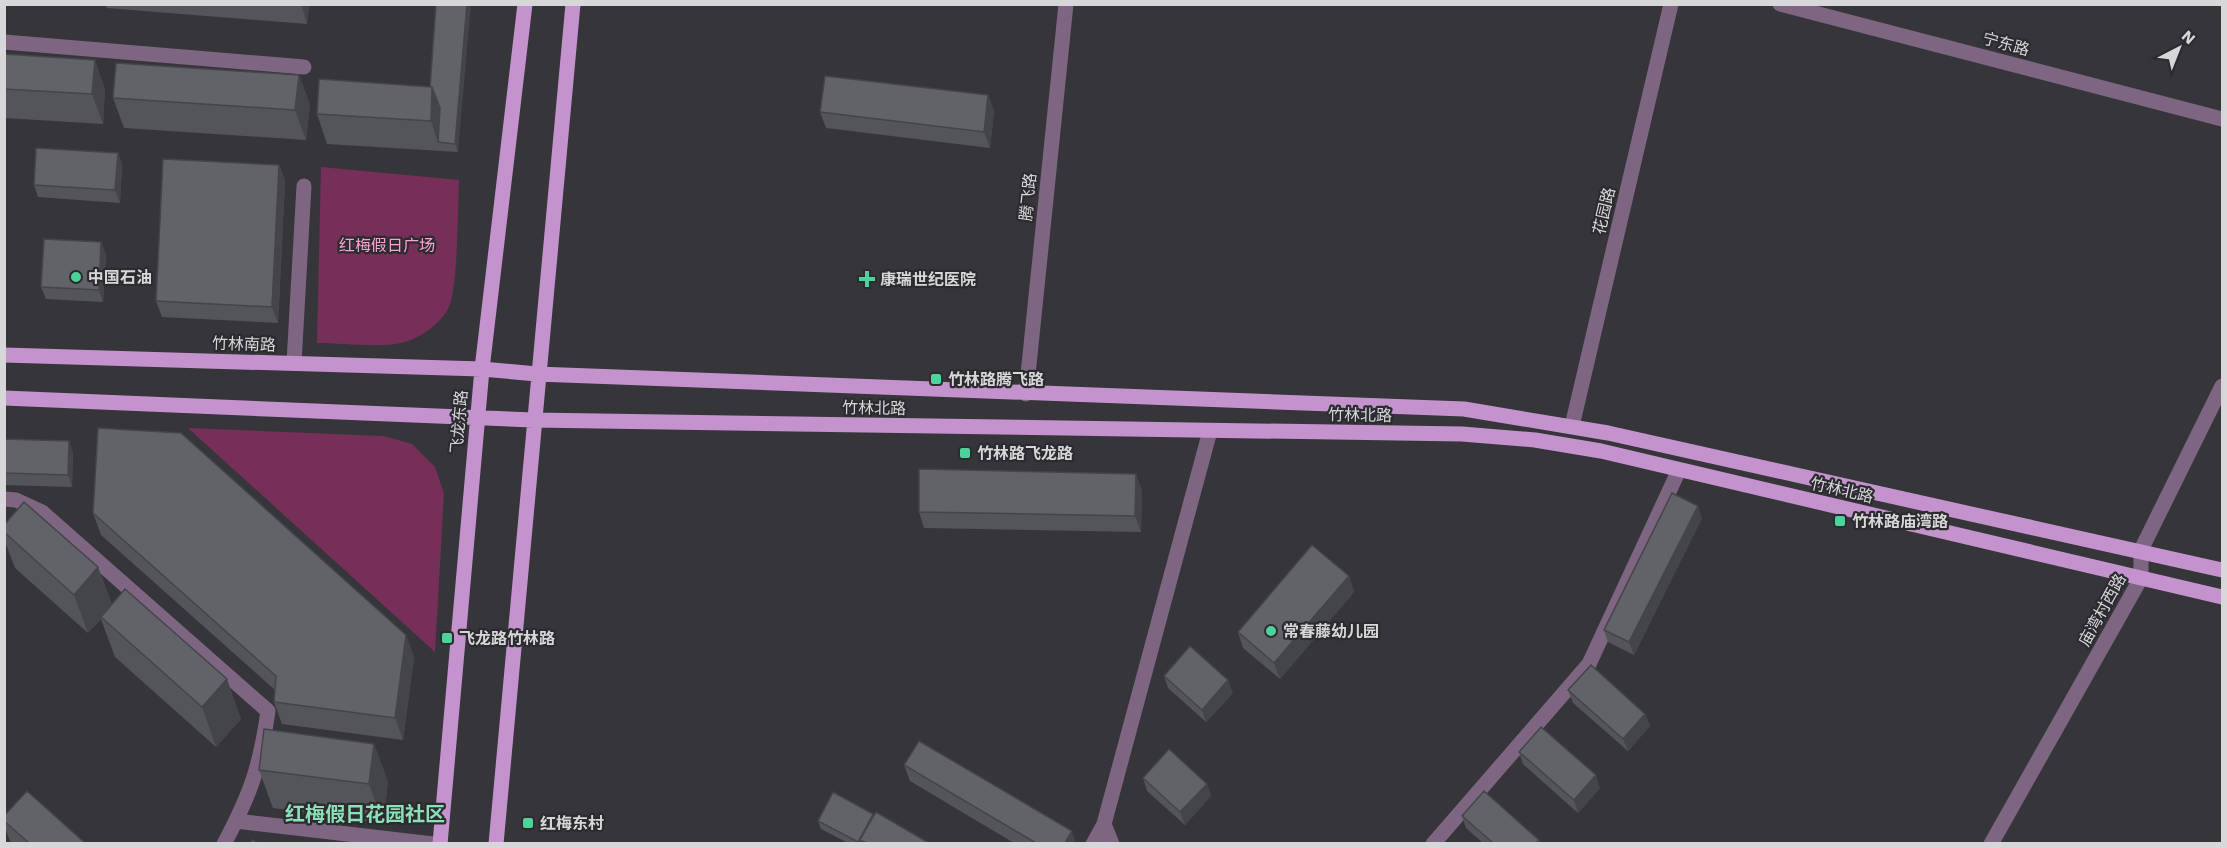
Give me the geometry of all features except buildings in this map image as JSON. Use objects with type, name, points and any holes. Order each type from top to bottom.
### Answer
[{"type":"main road","name":"飞龙东路","points":[[440,843],[482,369],[525,4]]},
{"type":"main road","points":[[496,843],[537,374],[573,4]]},
{"type":"main road","name":"竹林南路","points":[[4,355],[482,369]]},
{"type":"main road","name":"竹林北路","points":[[482,369],[537,374],[1026,394],[1464,409],[1572,426],[2141,550],[2223,570]]},
{"type":"main road","points":[[4,398],[479,416]]},
{"type":"main road","name":"竹林北路","points":[[479,416],[533,420],[1462,434],[1535,440],[1601,451],[2223,597]]},
{"type":"street","name":"腾飞路","points":[[1026,394],[1066,4]]},
{"type":"street","name":"花园路","points":[[1572,426],[1671,4]]},
{"type":"street","name":"宁东路","points":[[1780,4],[2223,119]]},
{"type":"street","points":[[4,42],[304,67]]},
{"type":"street","points":[[294,363],[304,186]]},
{"type":"street","name":"庙湾村西路","points":[[1990,843],[2141,578],[2141,550],[2223,386]]},
{"type":"street","points":[[1093,843],[1104,824],[1210,431]]},
{"type":"street","points":[[1432,843],[1588,664],[1679,470]]},
{"type":"street","points":[[4,499],[16,500],[42,512],[268,711],[262,755],[252,791],[224,843]]},
{"type":"street","points":[[236,821],[433,843]]},
{"type":"street","points":[[1104,824],[1112,843]]},
{"type":"green space","name":"红梅假日广场","points":[[321,167],[459,180],[456,267],[451,300],[448,309],[434,326],[421,335],[408,341],[392,344],[317,343]]},
{"type":"green space","points":[[188,428],[384,436],[412,444],[435,467],[444,493],[435,652]]},
{"type":"place","name":"中国石油","points":[[76,277]]},
{"type":"place","name":"康瑞世纪医院","points":[[867,279]]},
{"type":"place","name":"竹林路腾飞路","points":[[936,379]]},
{"type":"place","name":"竹林路飞龙路","points":[[965,453]]},
{"type":"place","name":"竹林路庙湾路","points":[[1840,521]]},
{"type":"place","name":"常春藤幼儿园","points":[[1271,631]]},
{"type":"place","name":"飞龙路竹林路","points":[[447,638]]},
{"type":"place","name":"红梅东村","points":[[528,823]]},
{"type":"district","name":"红梅假日花园社区","points":[[365,814]]}]
